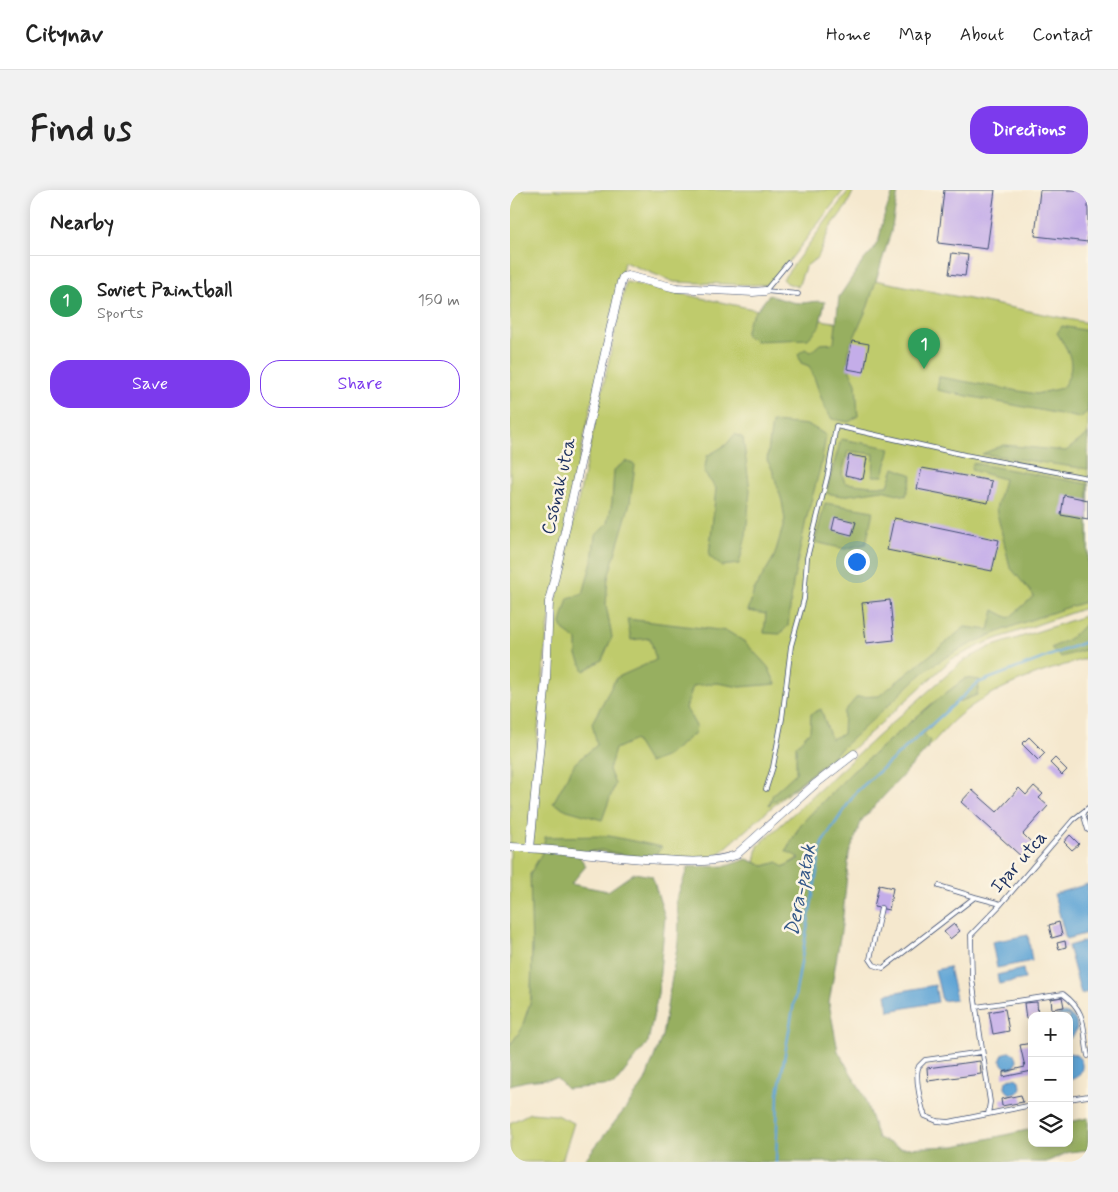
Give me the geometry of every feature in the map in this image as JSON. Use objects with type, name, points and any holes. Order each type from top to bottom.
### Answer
[{"type":"street","name":"Csónak utca","points":[[530,848],[546,679],[549,602],[620,282],[623,277],[628,276],[676,288],[765,291]]},
{"type":"street","points":[[510,847],[630,859],[722,860],[736,855],[814,784],[854,754]]},
{"type":"lane","points":[[765,291],[788,263]]},
{"type":"lane","points":[[765,291],[798,294]]},
{"type":"lane","points":[[766,789],[773,767],[782,719],[791,646],[804,599],[806,558],[828,474],[836,426],[965,456],[1088,478]]},
{"type":"lane","name":"Ipar utca","points":[[976,1007],[972,978],[971,935],[1001,904],[1073,820],[1088,808]]},
{"type":"lane","points":[[1083,813],[1088,830]]},
{"type":"lane","points":[[939,886],[1001,904]]},
{"type":"lane","points":[[881,908],[870,959],[874,965],[883,968],[975,897]]},
{"type":"lane","points":[[928,933],[930,924]]},
{"type":"lane","points":[[988,1114],[990,1102],[976,1007],[1063,994],[1073,1002],[1081,1013],[1088,1056]]},
{"type":"lane","points":[[982,1052],[925,1060],[919,1066],[920,1102],[925,1116],[937,1121],[949,1122],[1028,1106]]},
{"type":"lane","points":[[1073,1098],[1088,1096]]},
{"type":"green space","points":[[510,190],[844,190],[784,268],[768,284],[674,282],[624,262],[583,442],[547,634],[527,849],[543,851],[532,950],[531,1000],[521,1031],[510,1045]]},
{"type":"green space","points":[[849,190],[854,190],[846,207],[830,228],[818,257],[805,267],[798,287],[787,283],[783,279]]},
{"type":"green space","points":[[894,190],[898,192],[891,232],[868,306],[849,349],[848,367],[856,383],[858,416],[849,422],[832,419],[809,366],[801,363],[798,354],[805,349],[811,352],[820,344],[834,343],[839,297],[879,239],[884,216]]},
{"type":"green space","points":[[855,276],[1088,323],[1088,607],[988,642],[952,659],[838,762],[833,758],[780,800],[713,859],[630,856],[532,846],[553,615],[626,282],[758,310],[846,324]]},
{"type":"green space","points":[[769,295],[797,303],[825,302],[819,327],[808,339],[756,341],[745,335],[749,320]]},
{"type":"green space","points":[[1062,326],[1088,331],[1088,411],[1080,418],[937,390],[939,377],[1036,394],[1062,388],[1070,373],[1071,366],[1069,353],[1057,333]]},
{"type":"green space","points":[[772,422],[809,425],[826,435],[821,465],[806,520],[793,583],[788,626],[780,634],[764,633],[766,614],[748,611],[754,590],[774,557],[785,520],[782,501],[772,469],[767,460]]},
{"type":"green space","points":[[735,434],[743,438],[750,490],[746,536],[739,564],[721,566],[709,556],[716,488],[704,473],[707,456],[726,445]]},
{"type":"green space","points":[[1088,434],[1088,469],[982,454],[1004,445],[1066,451]]},
{"type":"green space","points":[[841,439],[890,448],[883,476],[873,476],[874,454],[848,451],[842,474],[845,483],[888,486],[894,468],[912,475],[906,496],[882,490],[842,496],[826,493]]},
{"type":"green space","points":[[626,461],[635,465],[630,503],[608,578],[606,605],[612,637],[602,660],[584,671],[577,655],[577,640],[564,631],[561,623],[568,598],[583,594],[592,561],[595,536],[608,523],[612,502],[614,470]]},
{"type":"green space","points":[[973,463],[1088,484],[1088,601],[1005,629],[945,658],[916,679],[828,760],[769,805],[773,794],[796,773],[796,746],[810,731],[811,714],[821,709],[831,739],[843,734],[844,712],[857,697],[879,696],[965,627],[989,630],[994,610],[1009,618],[1034,596],[1010,567],[996,509],[1004,479],[971,470]]},
{"type":"green space","points":[[825,503],[873,511],[866,544],[845,549],[815,542]]},
{"type":"green space","points":[[1088,615],[1088,658],[1024,679],[979,701],[960,715],[927,749],[930,740],[924,734],[953,704],[977,695],[966,678],[934,702],[850,774],[801,824],[786,850],[800,857],[783,867],[778,863],[764,866],[755,862],[758,846],[894,721],[963,661],[990,647]]},
{"type":"green space","points":[[627,619],[727,631],[745,642],[768,667],[776,684],[740,687],[717,683],[693,686],[686,708],[696,726],[695,733],[667,756],[649,763],[635,740],[615,749],[609,770],[615,784],[602,820],[567,810],[553,803],[575,763],[597,745],[592,723],[616,678],[656,660],[650,638],[631,640]]},
{"type":"green space","points":[[1088,622],[1088,649],[1061,657],[1051,648],[1069,639]]},
{"type":"green space","points":[[966,678],[980,680],[977,695],[953,704],[924,734],[930,740],[927,749],[862,820],[849,854],[842,925],[829,1003],[838,1051],[864,1096],[878,1138],[901,1148],[955,1146],[1028,1130],[1028,1147],[1073,1147],[1073,1121],[1088,1118],[1088,1150],[1069,1152],[1046,1162],[583,1162],[645,1081],[662,1036],[678,942],[679,921],[676,900],[688,867],[726,866],[747,859],[764,866],[778,862],[783,867],[800,858],[786,851],[801,824],[850,774],[934,702]]},
{"type":"green space","points":[[609,836],[662,847],[650,860],[601,850],[577,853],[586,866],[571,884],[608,891],[634,873],[652,876],[665,917],[658,994],[648,1042],[614,1085],[567,1089],[556,1078],[526,1081],[510,1085],[510,1045],[521,1030],[531,1000],[530,874],[543,851],[545,837]]},
{"type":"green space","points":[[530,1113],[556,1115],[574,1123],[563,1158],[556,1162],[510,1162],[510,1123]]},
{"type":"water","points":[[1088,884],[1088,933],[1066,939],[1054,894]]},
{"type":"water","points":[[1028,935],[1032,961],[997,968],[992,942]]},
{"type":"water","points":[[1088,940],[1088,992],[1081,994],[1068,946]]},
{"type":"water","points":[[949,967],[956,999],[942,1001],[935,970]]},
{"type":"water","points":[[1023,969],[1025,979],[999,984],[997,975]]},
{"type":"water","points":[[935,985],[938,1002],[889,1011],[886,994]]},
{"type":"water","points":[[1073,1017],[1077,1024],[1073,1036]]},
{"type":"water","points":[[1009,1052],[1015,1054],[1017,1060],[1015,1066],[1009,1068],[1003,1066],[1001,1060],[1003,1054]]},
{"type":"water","points":[[1073,1054],[1079,1058],[1082,1066],[1079,1075],[1073,1079]]},
{"type":"water","points":[[1013,1078],[1019,1080],[1021,1086],[1019,1092],[1013,1094],[1007,1092],[1005,1086],[1007,1080]]},
{"type":"building","points":[[944,190],[995,190],[987,249],[938,243]]},
{"type":"building","points":[[1040,190],[1088,190],[1088,242],[1035,236]]},
{"type":"building","points":[[952,253],[968,255],[965,276],[949,274]]},
{"type":"building","points":[[852,341],[869,344],[864,372],[847,369]]},
{"type":"building","points":[[849,455],[867,458],[863,479],[845,475]]},
{"type":"building","points":[[922,468],[992,481],[988,503],[917,489]]},
{"type":"building","points":[[1064,495],[1088,500],[1088,520],[1061,515]]},
{"type":"building","points":[[835,517],[856,522],[852,535],[832,530]]},
{"type":"building","points":[[894,518],[999,540],[992,571],[887,550]]},
{"type":"building","points":[[890,600],[894,640],[866,643],[862,603]]},
{"type":"building","points":[[1029,737],[1045,753],[1038,760],[1022,744]]},
{"type":"building","points":[[1055,758],[1067,770],[1062,775],[1050,763]]},
{"type":"building","points":[[1034,786],[1043,794],[1039,798],[1048,806],[1023,834],[1034,845],[1023,858],[961,802],[972,790],[997,812],[1019,788],[1026,795]]},
{"type":"building","points":[[1070,835],[1079,844],[1072,850],[1064,842]]},
{"type":"building","points":[[879,885],[893,888],[889,910],[874,907]]},
{"type":"building","points":[[1059,922],[1062,935],[1052,938],[1049,925]]},
{"type":"building","points":[[954,924],[960,931],[950,939],[944,932]]},
{"type":"building","points":[[1065,941],[1066,947],[1059,949],[1057,943]]},
{"type":"building","points":[[1062,997],[1064,1007],[1052,1009],[1051,999]]},
{"type":"building","points":[[1037,1002],[1038,1012],[1028,1012],[1028,1019],[1026,1019],[1024,1003]]},
{"type":"building","points":[[1005,1009],[1009,1031],[993,1034],[989,1012]]},
{"type":"building","points":[[1028,1044],[1028,1072],[1003,1077],[1003,1072],[1025,1067],[1020,1045]]},
{"type":"building","points":[[980,1061],[981,1074],[928,1081],[927,1068]]},
{"type":"building","points":[[1021,1095],[1023,1102],[1002,1106],[1001,1099]]},
{"type":"waterway","name":"Dera-patak","points":[[776,1162],[778,1094],[822,843],[856,792],[978,683],[1088,641]]},
{"type":"place","name":"Soviet Paintball","points":[[924,369]]}]
